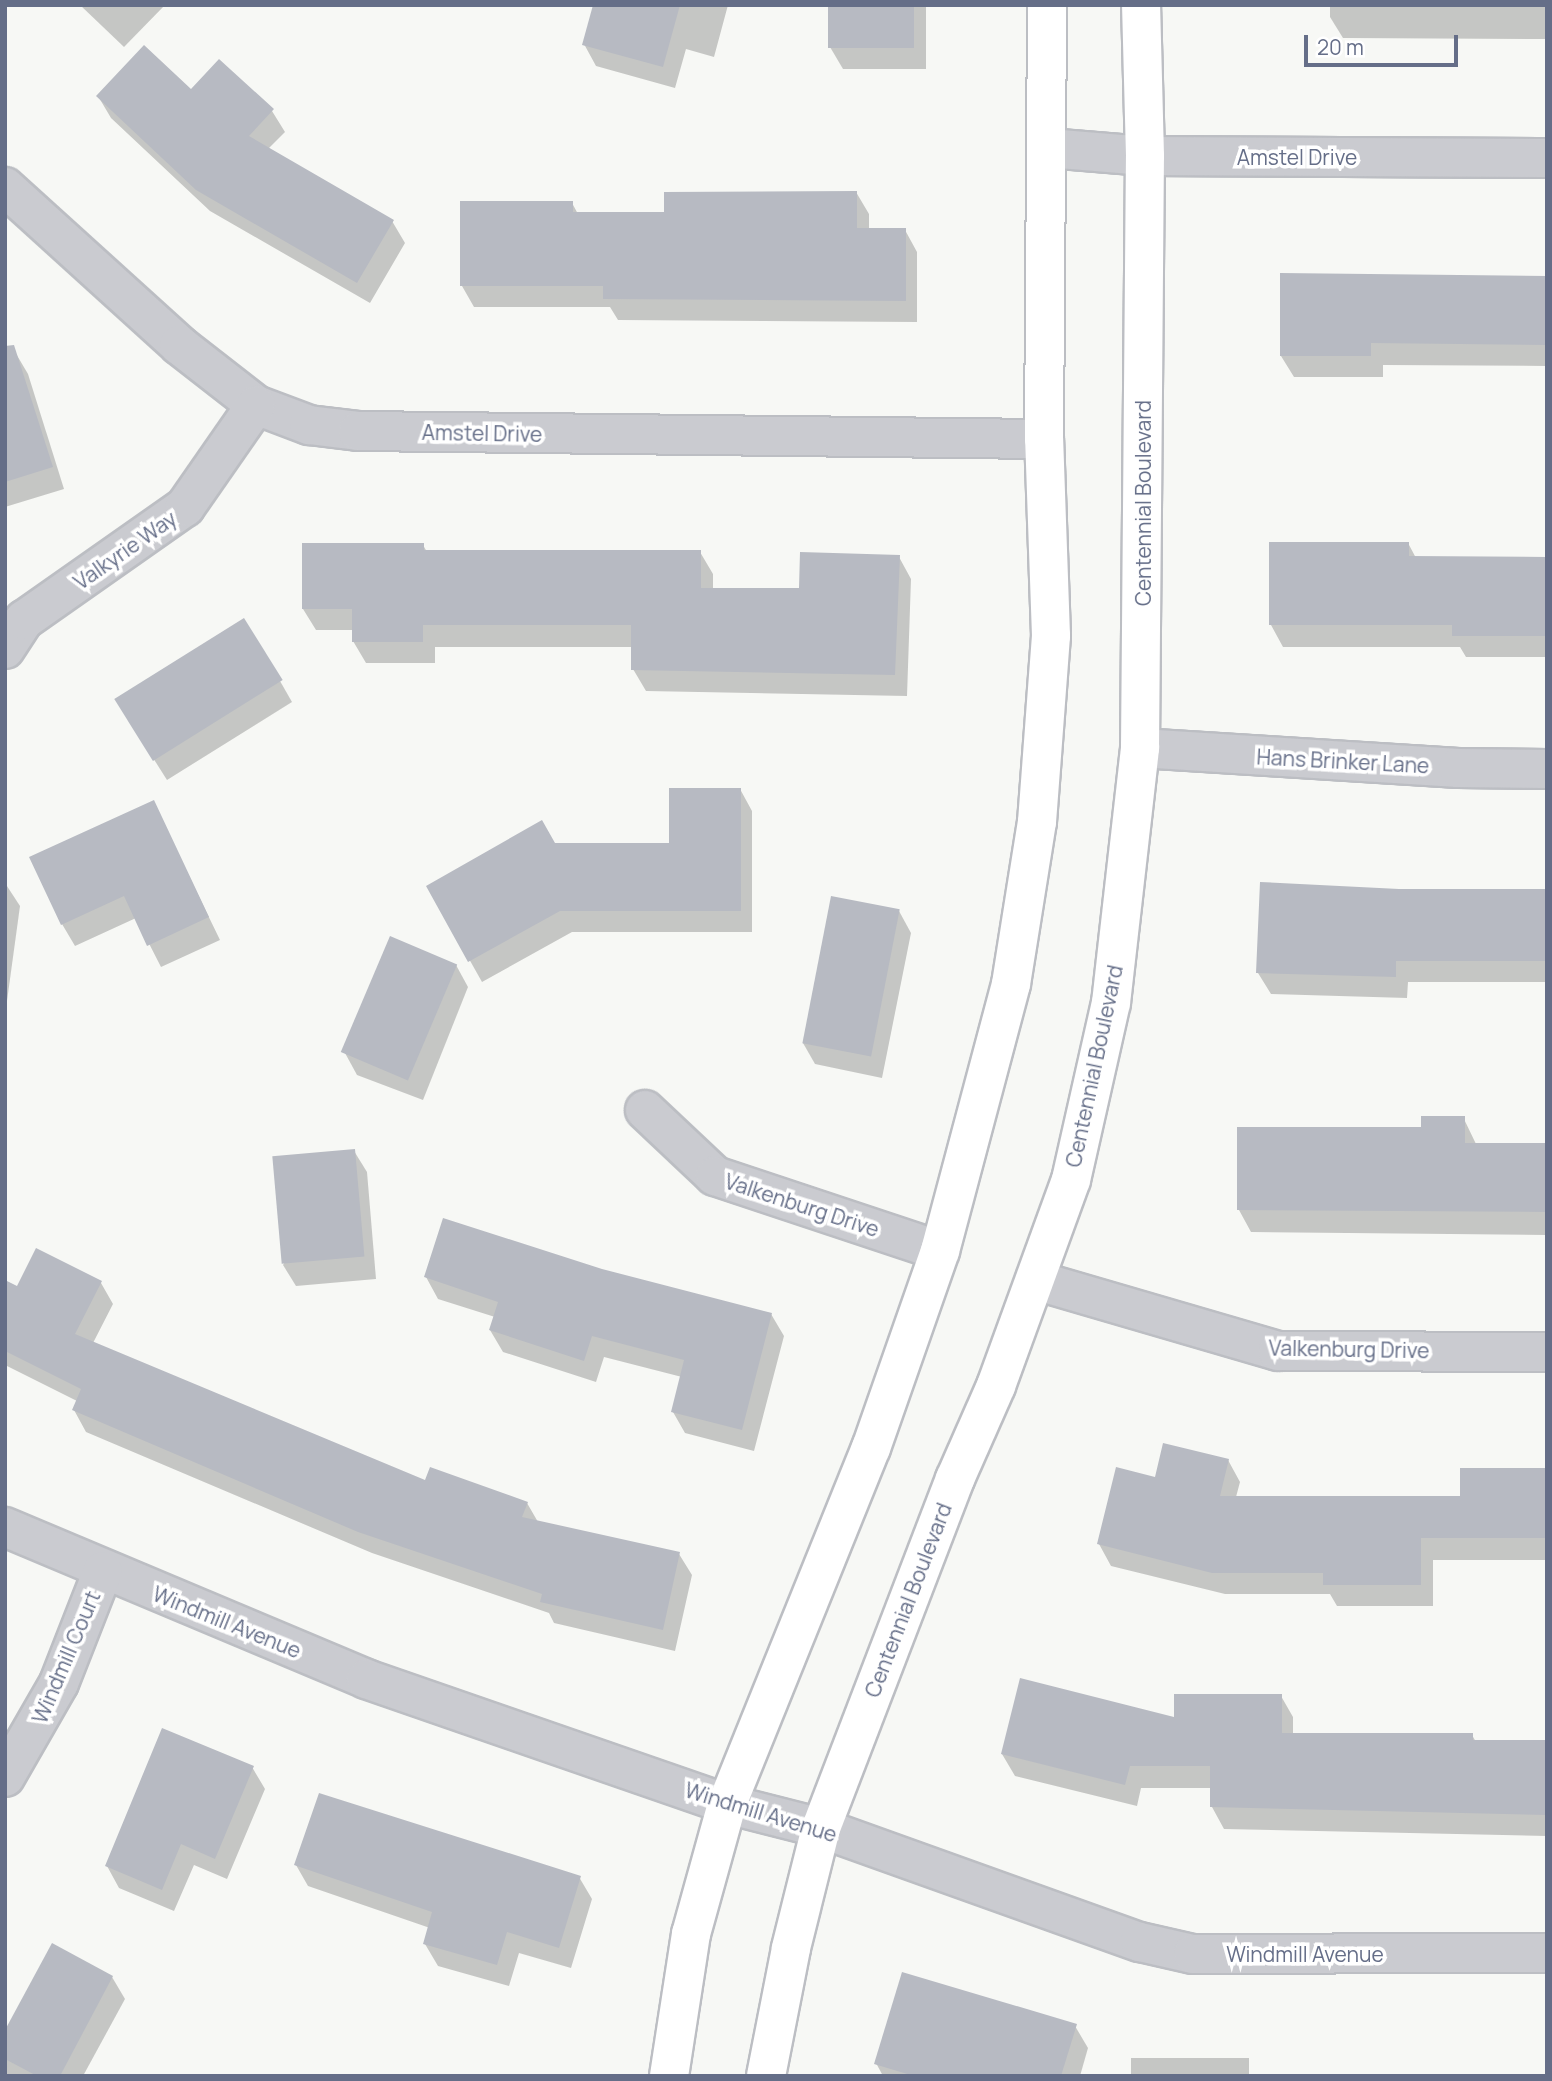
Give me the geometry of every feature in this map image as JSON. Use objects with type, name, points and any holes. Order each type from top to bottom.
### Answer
[{"type":"main road","points":[[668,2076],[691,1934],[727,1804],[871,1448],[940,1251],[1011,984],[1037,822],[1051,636],[1044,439],[1047,5]]},
{"type":"main road","name":"Centennial Boulevard","points":[[766,2076],[791,1948],[821,1828],[1035,1280],[1071,1180],[1111,1003],[1140,748],[1145,156],[1141,5]]},
{"type":"street","name":"Amstel Drive","points":[[1048,148],[1145,156],[1547,158]]},
{"type":"street","name":"Amstel Drive","points":[[5,187],[179,345],[256,405],[309,425],[358,431],[1044,439]]},
{"type":"street","name":"Valkyrie Way","points":[[5,649],[24,620],[185,508],[256,405]]},
{"type":"street","name":"Hans Brinker Lane","points":[[1140,748],[1458,768],[1547,769]]},
{"type":"street","name":"Valkenburg Drive","points":[[645,1111],[715,1176],[940,1251]]},
{"type":"street","name":"Valkenburg Drive","points":[[1035,1280],[1278,1351],[1547,1352]]},
{"type":"street","name":"Windmill Avenue","points":[[5,1527],[103,1571],[366,1679],[727,1804],[821,1828],[1140,1942],[1193,1954],[1547,1953]]},
{"type":"street","name":"Windmill Court","points":[[5,1777],[59,1683],[103,1571]]},
{"type":"building","points":[[593,5],[680,5],[663,67],[582,45]]},
{"type":"building","points":[[828,5],[914,5],[914,48],[828,48]]},
{"type":"building","points":[[144,45],[191,89],[219,59],[274,109],[249,136],[394,220],[357,283],[196,190],[96,96]]},
{"type":"building","points":[[857,191],[857,228],[906,228],[906,301],[603,299],[603,286],[460,286],[460,201],[573,201],[573,212],[664,212],[664,192]]},
{"type":"building","points":[[1280,273],[1547,276],[1547,345],[1371,343],[1371,356],[1280,356]]},
{"type":"building","points":[[14,345],[53,467],[5,482],[5,346]]},
{"type":"building","points":[[1269,542],[1409,542],[1409,556],[1547,557],[1547,636],[1452,636],[1452,625],[1269,625]]},
{"type":"building","points":[[302,543],[424,543],[424,550],[701,550],[701,588],[799,588],[800,552],[900,555],[895,675],[631,670],[631,625],[423,625],[423,642],[352,642],[352,609],[302,609]]},
{"type":"building","points":[[244,618],[283,680],[153,761],[114,699]]},
{"type":"building","points":[[669,788],[741,788],[741,911],[560,911],[468,962],[426,886],[542,820],[555,843],[669,843]]},
{"type":"building","points":[[154,800],[209,917],[147,946],[124,896],[61,925],[29,857]]},
{"type":"building","points":[[1260,882],[1399,889],[1547,889],[1547,961],[1396,961],[1396,977],[1256,973]]},
{"type":"building","points":[[831,896],[900,909],[871,1057],[802,1043]]},
{"type":"building","points":[[390,936],[457,965],[408,1081],[341,1052]]},
{"type":"building","points":[[1421,1116],[1465,1116],[1465,1143],[1547,1143],[1547,1212],[1237,1210],[1237,1127],[1421,1127]]},
{"type":"building","points":[[355,1149],[364,1257],[282,1264],[272,1156]]},
{"type":"building","points":[[443,1218],[602,1269],[772,1313],[742,1430],[671,1412],[684,1360],[592,1336],[584,1361],[489,1330],[498,1302],[424,1277]]},
{"type":"building","points":[[36,1248],[102,1281],[75,1334],[425,1480],[430,1467],[528,1502],[522,1517],[680,1552],[663,1630],[540,1602],[542,1594],[358,1532],[72,1410],[81,1389],[5,1351],[5,1280],[17,1286]]},
{"type":"building","points":[[1163,1443],[1229,1459],[1220,1496],[1460,1496],[1460,1468],[1547,1468],[1547,1538],[1421,1538],[1421,1585],[1323,1585],[1323,1573],[1212,1573],[1097,1544],[1116,1467],[1155,1477]]},
{"type":"building","points":[[1020,1678],[1174,1717],[1174,1694],[1282,1694],[1282,1733],[1473,1733],[1473,1740],[1547,1740],[1547,1815],[1210,1807],[1210,1766],[1130,1766],[1125,1785],[1001,1754]]},
{"type":"building","points":[[162,1728],[254,1766],[215,1859],[181,1844],[162,1890],[105,1866]]},
{"type":"building","points":[[319,1793],[581,1876],[559,1948],[507,1932],[497,1965],[423,1944],[432,1912],[294,1865]]},
{"type":"building","points":[[52,1943],[113,1976],[60,2076],[37,2076],[5,2059],[5,2030]]},
{"type":"building","points":[[902,1972],[1077,2024],[1061,2076],[914,2076],[874,2064]]}]
